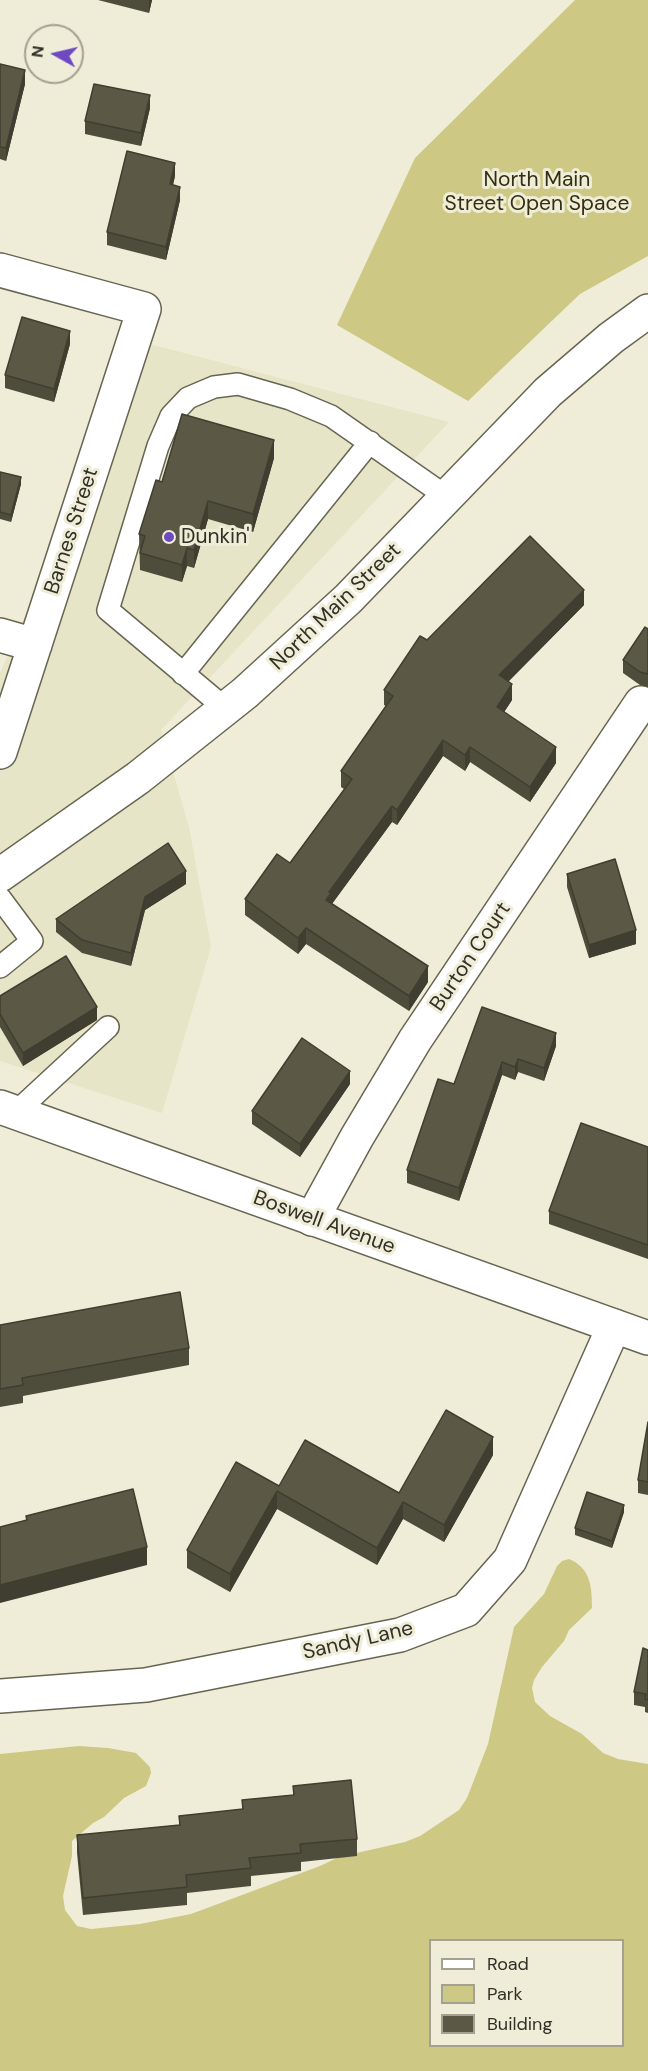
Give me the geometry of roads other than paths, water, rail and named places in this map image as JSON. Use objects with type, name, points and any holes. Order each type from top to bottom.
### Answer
[{"type":"street","name":"Barnes Street","points":[[0,270],[144,309],[0,752]]},
{"type":"street","name":"North Main Street","points":[[0,875],[138,778],[226,709],[302,644],[548,392],[604,344],[648,311]]},
{"type":"street","points":[[0,635],[35,645]]},
{"type":"street","name":"Burton Court","points":[[312,1219],[357,1137],[415,1040],[641,703]]},
{"type":"street","name":"Boswell Avenue","points":[[8,1110],[648,1338]]},
{"type":"street","name":"Sandy Lane","points":[[0,1695],[146,1685],[400,1635],[466,1610],[510,1560],[614,1326]]},
{"type":"lane","points":[[226,709],[108,610],[158,446],[171,416],[188,398],[214,387],[238,384],[290,399],[331,416],[447,497]]},
{"type":"lane","points":[[183,674],[370,442]]},
{"type":"lane","points":[[0,898],[32,941],[0,967]]},
{"type":"lane","points":[[8,1110],[108,1027]]},
{"type":"place","name":"Dunkin'","points":[[169,537]]},
{"type":"park label","name":"North Main Street Open Space","points":[[537,192]]}]
